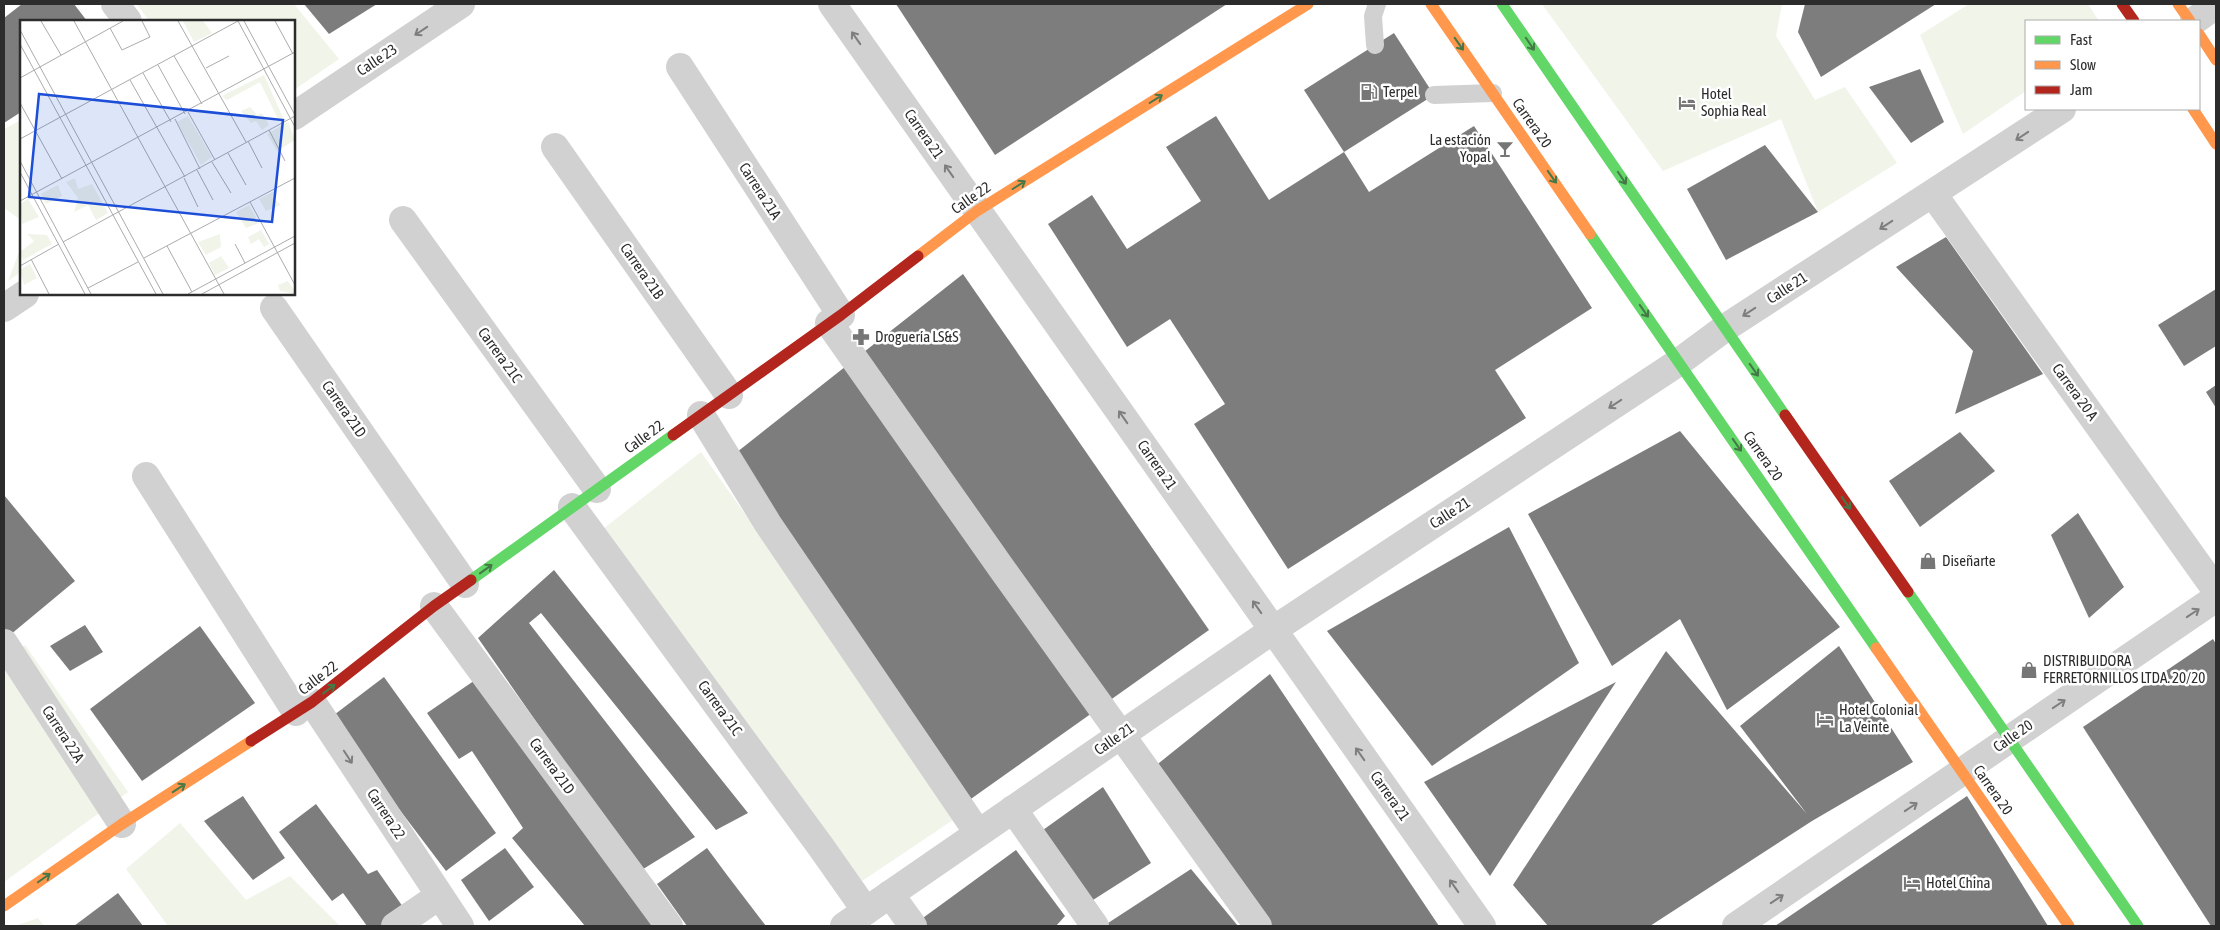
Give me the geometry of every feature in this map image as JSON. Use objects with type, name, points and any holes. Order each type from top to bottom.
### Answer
[{"type":"main road","name":"Calle 22","points":[[4,906],[122,824],[304,707],[434,606],[835,319],[977,210],[1308,4]]},
{"type":"main road","name":"Carrera 20","points":[[1432,4],[2068,926]]},
{"type":"main road","points":[[1502,4],[2138,926]]},
{"type":"main road","points":[[2122,4],[2133,20]]},
{"type":"main road","points":[[2178,4],[2189,20]]},
{"type":"main road","points":[[2200,36],[2216,60]]},
{"type":"main road","points":[[2194,110],[2216,144]]},
{"type":"street","points":[[115,4],[127,20]]},
{"type":"street","name":"Calle 23","points":[[295,115],[461,4]]},
{"type":"street","name":"Carrera 21","points":[[832,4],[1482,926]]},
{"type":"street","points":[[2195,20],[2216,5]]},
{"type":"street","name":"Carrera 21A","points":[[680,67],[835,319],[1002,569],[1258,926]]},
{"type":"street","name":"Calle 21","points":[[855,919],[1273,630],[1679,362],[1725,328],[2060,110]]},
{"type":"street","name":"Carrera 21B","points":[[556,147],[729,395]]},
{"type":"street","name":"Carrera 20 A","points":[[1933,194],[2216,590]]},
{"type":"street","name":"Carrera 21C","points":[[403,220],[597,489]]},
{"type":"street","points":[[4,308],[24,295]]},
{"type":"street","name":"Carrera 21D","points":[[274,308],[465,584]]},
{"type":"street","points":[[701,415],[768,524],[978,833]]},
{"type":"street","name":"Carrera 22","points":[[146,476],[304,707],[460,926]]},
{"type":"street","name":"Carrera 21C","points":[[572,507],[821,847],[855,919]]},
{"type":"street","name":"Calle 20","points":[[1736,926],[2216,598]]},
{"type":"street","name":"Carrera 21D","points":[[434,606],[669,926]]},
{"type":"street","name":"Carrera 22A","points":[[4,643],[122,824]]},
{"type":"street","points":[[1012,809],[1095,926]]},
{"type":"street","points":[[890,894],[913,926]]},
{"type":"street","points":[[395,926],[439,896]]},
{"type":"lane","points":[[1375,45],[1373,16],[1377,4]]},
{"type":"lane","points":[[1434,95],[1493,93]]},
{"type":"shaded area","points":[[137,4],[294,4],[339,59],[295,89],[295,20],[148,20]]},
{"type":"shaded area","points":[[1542,4],[1782,4],[1776,36],[1815,100],[1845,87],[1897,163],[1818,212],[1781,119],[1663,171]]},
{"type":"shaded area","points":[[1969,4],[2088,4],[2098,20],[2025,20],[2025,92],[1963,134],[1920,35]]},
{"type":"shaded area","points":[[20,121],[20,219],[4,208],[4,129]]},
{"type":"shaded area","points":[[20,250],[20,273],[8,281]]},
{"type":"shaded area","points":[[701,452],[959,816],[862,881],[603,529]]},
{"type":"shaded area","points":[[25,645],[128,792],[4,882],[4,661]]},
{"type":"shaded area","points":[[180,823],[246,900],[290,876],[340,926],[168,926],[126,869]]},
{"type":"shaded area","points":[[38,918],[44,926],[15,926]]},
{"type":"building","points":[[22,4],[74,4],[86,20],[20,20],[20,113],[4,123],[4,18]]},
{"type":"building","points":[[304,4],[377,4],[329,34]]},
{"type":"building","points":[[896,4],[1227,4],[995,155]]},
{"type":"building","points":[[1805,4],[1936,4],[1821,77],[1798,32]]},
{"type":"building","name":"Terpel","points":[[1394,33],[1434,95],[1344,152],[1304,90]]},
{"type":"building","points":[[1920,69],[1944,122],[1911,143],[1869,87]]},
{"type":"building","points":[[1216,116],[1269,200],[1344,152],[1369,192],[1474,126],[1592,308],[1495,370],[1526,418],[1288,569],[1194,424],[1225,404],[1170,319],[1127,347],[1048,224],[1092,195],[1127,249],[1201,201],[1166,147]]},
{"type":"building","points":[[1765,145],[1818,212],[1726,260],[1687,189]]},
{"type":"building","points":[[1946,237],[2043,374],[1955,414],[1973,351],[1896,267]]},
{"type":"building","points":[[963,274],[1209,630],[968,801],[732,456]]},
{"type":"building","points":[[2216,289],[2216,346],[2184,366],[2158,325]]},
{"type":"building","points":[[2216,385],[2216,408],[2206,392]]},
{"type":"building","points":[[1680,431],[1840,627],[1727,710],[1680,619],[1612,666],[1528,514]]},
{"type":"building","points":[[1960,432],[1995,471],[1920,527],[1889,481]]},
{"type":"building","points":[[4,495],[75,581],[4,640]]},
{"type":"building","points":[[2078,513],[2124,587],[2089,618],[2051,535]]},
{"type":"building","points":[[1509,527],[1579,663],[1432,766],[1327,631]]},
{"type":"building","points":[[554,570],[748,813],[716,830],[541,613],[529,623],[695,837],[640,871],[478,638]]},
{"type":"building","points":[[85,625],[103,652],[70,671],[50,646]]},
{"type":"building","points":[[200,626],[255,703],[142,781],[90,709]]},
{"type":"building","points":[[2213,639],[2216,644],[2216,926],[2211,926],[2083,727]]},
{"type":"building","points":[[1839,646],[1913,762],[1812,821],[1650,926],[1548,926],[1513,885],[1666,651],[1807,814],[1740,726]]},
{"type":"building","points":[[1270,674],[1439,926],[1270,926],[1154,767]]},
{"type":"building","points":[[481,676],[659,926],[585,926],[512,838],[523,828],[472,751],[459,759],[427,713]]},
{"type":"building","points":[[384,677],[496,833],[446,871],[330,718]]},
{"type":"building","points":[[1616,682],[1490,876],[1424,782]]},
{"type":"building","points":[[1103,787],[1151,863],[1082,907],[1036,835]]},
{"type":"building","points":[[243,796],[285,858],[253,880],[204,821]]},
{"type":"building","points":[[1967,796],[2048,926],[1775,926]]},
{"type":"building","points":[[316,804],[368,874],[377,870],[408,914],[391,926],[367,926],[343,893],[332,901],[279,832]]},
{"type":"building","points":[[505,848],[534,887],[489,921],[461,880]]},
{"type":"building","points":[[707,848],[766,926],[687,926],[657,884]]},
{"type":"building","points":[[1016,850],[1065,916],[1056,926],[918,926],[916,923]]},
{"type":"building","points":[[1191,869],[1238,926],[1105,925]]},
{"type":"building","points":[[118,893],[143,926],[74,926]]},
{"type":"traffic: fast","points":[[1502,4],[1785,415]]},
{"type":"traffic: fast","points":[[1590,234],[1876,648]]},
{"type":"traffic: fast","points":[[471,580],[673,435]]},
{"type":"traffic: fast","points":[[1908,592],[2138,926]]},
{"type":"traffic: slow","points":[[918,256],[977,211],[1308,4]]},
{"type":"traffic: slow","points":[[1431,4],[1590,234]]},
{"type":"traffic: slow","points":[[2178,4],[2189,20]]},
{"type":"traffic: slow","points":[[2200,36],[2216,60]]},
{"type":"traffic: slow","points":[[2194,110],[2216,144]]},
{"type":"traffic: slow","points":[[1876,648],[2069,926]]},
{"type":"traffic: slow","points":[[4,906],[122,824],[251,741]]},
{"type":"traffic: jam","points":[[2122,4],[2133,20]]},
{"type":"traffic: jam","points":[[673,435],[841,315],[918,256]]},
{"type":"traffic: jam","points":[[1785,415],[1908,592]]},
{"type":"traffic: jam","points":[[251,741],[312,702],[434,606],[471,580]]},
{"type":"place","name":"Terpel","points":[[1369,92]]},
{"type":"place","name":"Hotel Sophia Real","points":[[1687,103]]},
{"type":"place","name":"La estación Yopal","points":[[1505,149]]},
{"type":"place","name":"Droguería LS&S","points":[[861,337]]},
{"type":"place","name":"Diseñarte","points":[[1928,561]]},
{"type":"place","name":"DISTRIBUIDORA FERRETORNILLOS LTDA. 20/20","points":[[2029,670]]},
{"type":"place","name":"Hotel Colonial La Veinte","points":[[1825,719]]},
{"type":"place","name":"Hotel China","points":[[1912,883]]}]
